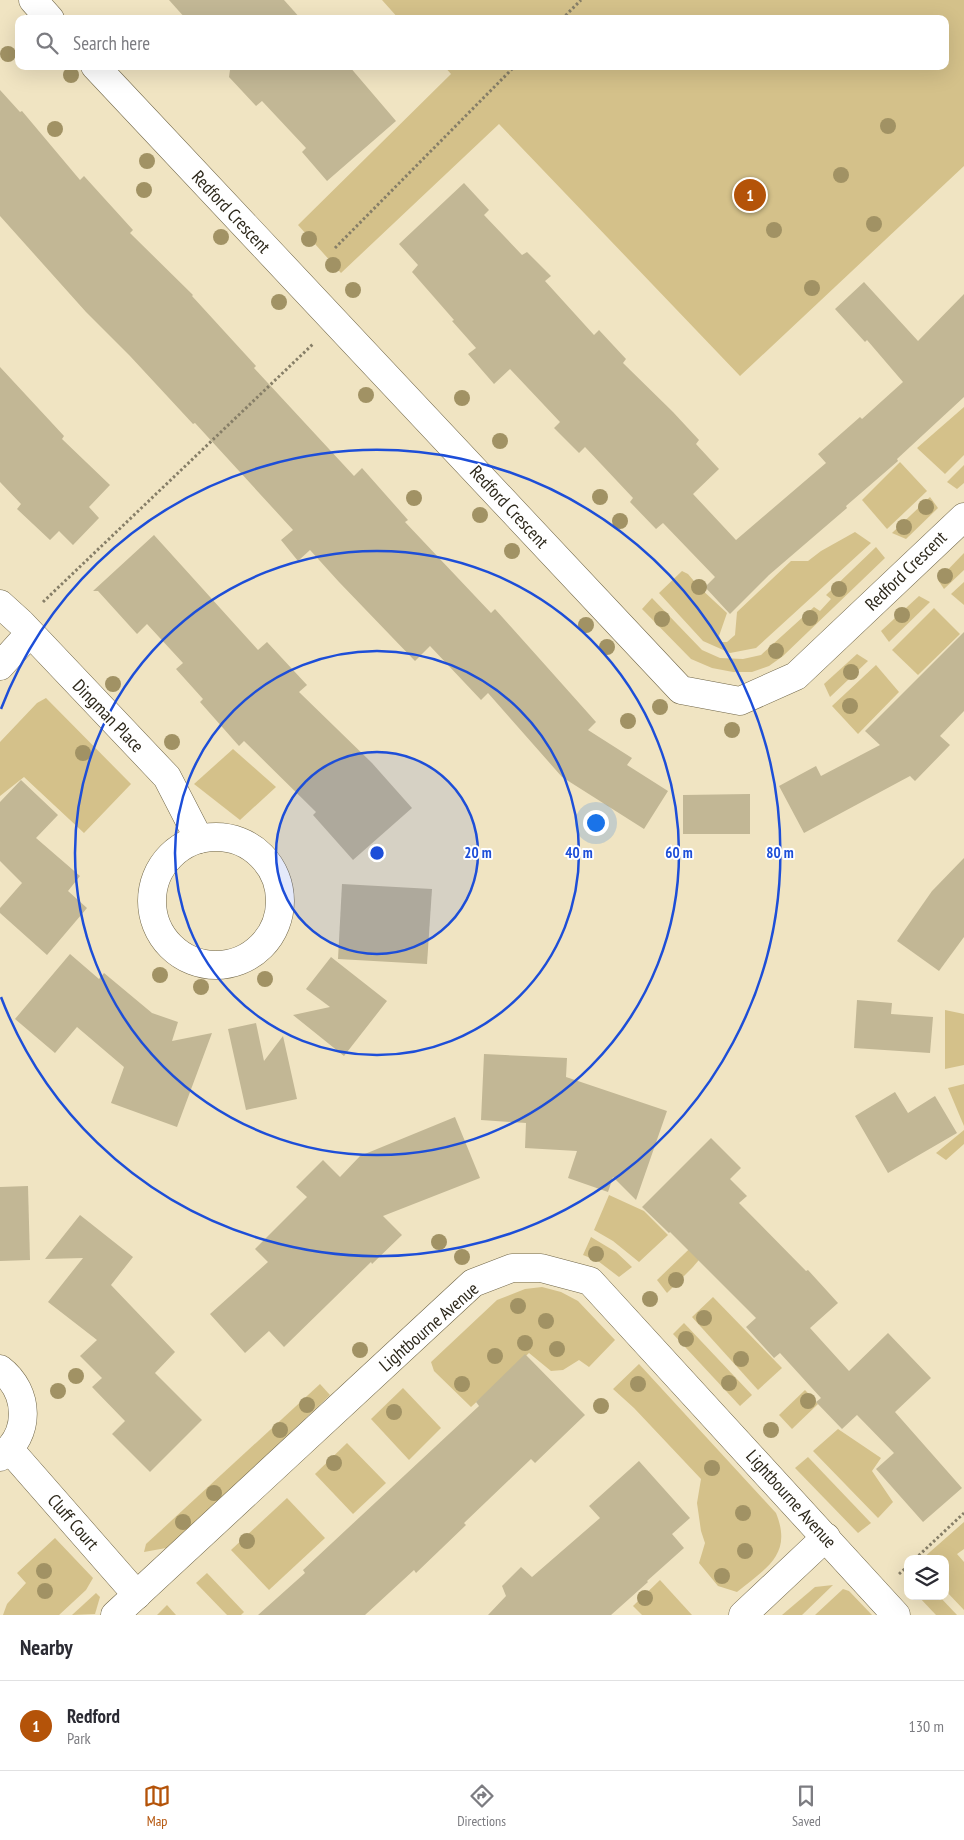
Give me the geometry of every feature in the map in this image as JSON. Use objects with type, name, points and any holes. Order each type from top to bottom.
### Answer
[{"type":"street","points":[[33,0],[46,15]]},
{"type":"street","name":"Redford Crescent","points":[[99,70],[681,690],[740,701],[796,676],[964,517]]},
{"type":"street","name":"Dingman Place","points":[[0,604],[167,777],[199,839]]},
{"type":"street","points":[[0,666],[25,629]]},
{"type":"street","points":[[229,838],[250,846],[267,861],[274,872],[280,894],[279,916],[268,939],[256,952],[236,963],[224,966],[202,964],[181,956],[159,932],[152,910],[154,885],[163,864],[179,848],[199,839],[229,838]]},
{"type":"street","name":"Lightbourne Avenue","points":[[116,1615],[473,1284],[512,1268],[541,1268],[590,1281],[896,1615]]},
{"type":"street","name":"Cluff Court","points":[[0,1369],[8,1376],[22,1401],[23,1420],[19,1434],[5,1454],[137,1595]]},
{"type":"street","points":[[743,1615],[826,1537]]},
{"type":"path","points":[[566,15],[581,0]]},
{"type":"path","points":[[335,248],[511,70]]},
{"type":"path","points":[[25,629],[293,362],[336,323]]},
{"type":"path","points":[[919,1555],[964,1514]]},
{"type":"shaded area","points":[[382,0],[964,0],[964,166],[740,376],[499,124],[341,273],[298,225],[451,74],[448,70],[949,70],[949,15],[395,15]]},
{"type":"shaded area","points":[[964,407],[964,455],[945,474],[917,448]]},
{"type":"shaded area","points":[[900,462],[927,491],[887,529],[862,500]]},
{"type":"shaded area","points":[[964,465],[964,483],[957,489],[947,482]]},
{"type":"shaded area","points":[[930,497],[938,508],[906,539],[892,533]]},
{"type":"shaded area","points":[[855,532],[871,543],[756,648],[730,653],[703,641],[659,593],[682,571],[688,574],[727,613],[719,636],[722,642],[727,642],[735,635],[737,612],[791,561],[808,561],[821,551]]},
{"type":"shaded area","points":[[876,547],[885,558],[783,656],[769,666],[752,672],[733,672],[712,668],[691,659],[642,609],[652,598],[702,650],[720,658],[743,659],[761,655],[814,607],[820,611],[831,599],[826,595]]},
{"type":"shaded area","points":[[964,553],[964,570],[944,589],[938,580]]},
{"type":"shaded area","points":[[964,582],[964,605],[951,594]]},
{"type":"shaded area","points":[[919,596],[930,602],[889,642],[881,631]]},
{"type":"shaded area","points":[[934,608],[960,634],[918,675],[892,650]]},
{"type":"shaded area","points":[[857,654],[868,661],[830,697],[824,684]]},
{"type":"shaded area","points":[[876,665],[899,692],[858,734],[832,706]]},
{"type":"shaded area","points":[[46,698],[131,784],[84,833],[24,777],[0,796],[0,742],[37,703]]},
{"type":"shaded area","points":[[233,749],[276,787],[240,820],[194,784]]},
{"type":"shaded area","points":[[945,1010],[964,1014],[964,1065],[945,1069]]},
{"type":"shaded area","points":[[964,1084],[964,1126],[948,1088]]},
{"type":"shaded area","points":[[964,1130],[964,1144],[946,1160],[936,1153]]},
{"type":"shaded area","points":[[609,1195],[644,1211],[668,1235],[639,1262],[613,1241],[594,1230]]},
{"type":"shaded area","points":[[708,1231],[717,1239],[667,1293],[657,1280]]},
{"type":"shaded area","points":[[591,1237],[616,1252],[632,1267],[619,1277],[598,1261],[583,1255]]},
{"type":"shaded area","points":[[542,1287],[561,1292],[578,1301],[615,1340],[589,1367],[579,1360],[563,1370],[551,1371],[529,1353],[471,1407],[434,1371],[431,1362],[497,1300],[525,1289]]},
{"type":"shaded area","points":[[713,1297],[782,1368],[758,1390],[692,1317]]},
{"type":"shaded area","points":[[684,1323],[752,1395],[740,1406],[673,1334]]},
{"type":"shaded area","points":[[639,1364],[776,1513],[780,1527],[781,1540],[779,1550],[767,1568],[737,1592],[718,1586],[699,1563],[705,1543],[701,1531],[697,1503],[701,1479],[634,1408],[613,1389]]},
{"type":"shaded area","points":[[320,1384],[330,1395],[180,1537],[166,1548],[144,1552],[146,1544]]},
{"type":"shaded area","points":[[403,1388],[441,1428],[409,1460],[371,1419]]},
{"type":"shaded area","points":[[805,1390],[818,1404],[792,1429],[779,1415]]},
{"type":"shaded area","points":[[838,1429],[881,1458],[872,1471],[893,1502],[878,1518],[813,1451]]},
{"type":"shaded area","points":[[347,1443],[386,1483],[353,1514],[315,1474]]},
{"type":"shaded area","points":[[808,1457],[871,1523],[858,1533],[795,1468]]},
{"type":"shaded area","points":[[287,1498],[325,1538],[269,1590],[231,1550]]},
{"type":"shaded area","points":[[964,1522],[964,1549],[957,1554],[964,1562],[964,1610],[949,1594],[949,1555],[927,1555]]},
{"type":"shaded area","points":[[55,1538],[93,1578],[86,1590],[59,1615],[3,1615],[7,1604],[26,1583],[17,1573]]},
{"type":"shaded area","points":[[207,1573],[244,1612],[241,1615],[227,1615],[196,1583]]},
{"type":"shaded area","points":[[660,1580],[692,1615],[642,1615],[633,1606]]},
{"type":"shaded area","points":[[833,1585],[802,1615],[782,1615],[815,1587]]},
{"type":"shaded area","points":[[843,1589],[849,1591],[872,1615],[815,1615]]},
{"type":"shaded area","points":[[96,1593],[100,1597],[95,1614],[72,1615]]},
{"type":"shaded area","points":[[922,1600],[943,1600],[957,1615],[936,1615]]},
{"type":"shaded area","points":[[167,1605],[176,1615],[157,1615]]},
{"type":"building","points":[[169,0],[284,0],[297,15],[182,15]]},
{"type":"building","points":[[230,70],[352,70],[396,121],[327,181],[302,152],[306,148],[262,101],[256,106],[229,77]]},
{"type":"building","points":[[0,90],[20,112],[22,111],[80,180],[84,176],[133,230],[130,233],[193,295],[256,366],[254,368],[354,476],[362,468],[408,520],[405,522],[491,613],[495,609],[596,722],[588,730],[632,758],[627,765],[668,791],[644,829],[562,777],[488,693],[481,700],[430,646],[415,661],[310,550],[298,561],[281,540],[293,530],[195,423],[193,424],[86,312],[0,216]]},
{"type":"building","points":[[464,183],[489,210],[484,215],[522,255],[527,252],[551,276],[545,281],[594,335],[599,330],[626,359],[623,363],[699,440],[696,444],[719,469],[693,494],[736,540],[826,463],[818,454],[860,417],[862,419],[903,382],[867,340],[865,342],[835,309],[864,282],[918,341],[964,294],[964,397],[897,459],[898,461],[846,506],[847,508],[769,575],[730,614],[705,587],[715,577],[663,523],[656,529],[630,502],[633,498],[585,447],[579,453],[554,428],[560,422],[510,369],[494,384],[468,354],[476,348],[412,272],[418,265],[399,244]]},
{"type":"building","points":[[0,367],[64,436],[62,439],[110,485],[89,507],[99,518],[73,545],[59,531],[50,540],[17,509],[21,504],[0,482]]},
{"type":"building","points":[[154,535],[258,650],[267,642],[307,685],[299,692],[372,763],[412,808],[353,860],[313,815],[316,812],[244,741],[239,746],[200,702],[203,699],[176,669],[183,663],[147,624],[137,634],[98,591],[93,591]]},
{"type":"building","points":[[964,632],[964,711],[940,736],[950,745],[915,781],[910,776],[804,833],[779,786],[816,766],[821,776],[880,745],[865,731]]},
{"type":"building","points":[[21,780],[58,815],[36,838],[80,876],[68,891],[87,908],[47,955],[0,913],[0,908],[22,883],[0,861],[0,802]]},
{"type":"building","points":[[750,794],[750,834],[683,834],[683,795]]},
{"type":"building","points":[[964,858],[964,937],[939,971],[897,941],[932,891]]},
{"type":"building","points":[[342,884],[432,889],[427,964],[338,959]]},
{"type":"building","points":[[70,954],[99,979],[104,973],[152,1013],[178,1022],[172,1041],[212,1033],[177,1127],[111,1103],[124,1067],[77,1027],[55,1053],[15,1019]]},
{"type":"building","points":[[331,957],[387,1001],[344,1056],[293,1015],[330,1007],[306,989]]},
{"type":"building","points":[[857,1000],[892,1003],[891,1014],[933,1017],[930,1053],[854,1048]]},
{"type":"building","points":[[256,1023],[264,1061],[283,1036],[297,1099],[246,1110],[228,1029]]},
{"type":"building","points":[[484,1054],[567,1058],[566,1077],[667,1111],[636,1200],[613,1177],[608,1192],[568,1178],[577,1151],[525,1148],[526,1123],[481,1120]]},
{"type":"building","points":[[895,1092],[908,1113],[935,1096],[957,1133],[888,1173],[855,1116]]},
{"type":"building","points":[[455,1117],[480,1178],[383,1216],[402,1235],[372,1264],[371,1262],[284,1347],[269,1331],[245,1353],[210,1314],[268,1262],[255,1249],[307,1197],[296,1187],[323,1160],[340,1177],[360,1156]]},
{"type":"building","points":[[711,1138],[741,1168],[730,1179],[747,1196],[739,1203],[806,1271],[808,1270],[838,1303],[810,1328],[849,1371],[888,1333],[931,1378],[895,1412],[962,1488],[923,1522],[876,1469],[894,1453],[857,1415],[842,1429],[816,1402],[821,1398],[780,1353],[774,1358],[746,1327],[756,1318],[670,1232],[642,1207]]},
{"type":"building","points":[[28,1186],[30,1260],[0,1261],[0,1187]]},
{"type":"building","points":[[80,1215],[133,1257],[111,1285],[175,1352],[155,1373],[202,1420],[150,1472],[112,1434],[125,1421],[92,1387],[102,1378],[80,1356],[97,1340],[48,1302],[83,1258],[45,1259]]},
{"type":"building","points":[[525,1354],[585,1415],[535,1463],[531,1459],[464,1523],[466,1525],[416,1573],[414,1570],[365,1615],[258,1615],[305,1573],[303,1570],[479,1406],[476,1402]]},
{"type":"building","points":[[639,1461],[690,1518],[672,1534],[684,1548],[611,1615],[488,1615],[506,1596],[502,1586],[521,1567],[532,1577],[600,1518],[589,1506]]},
{"type":"place","name":"Redford","points":[[750,195]]}]
